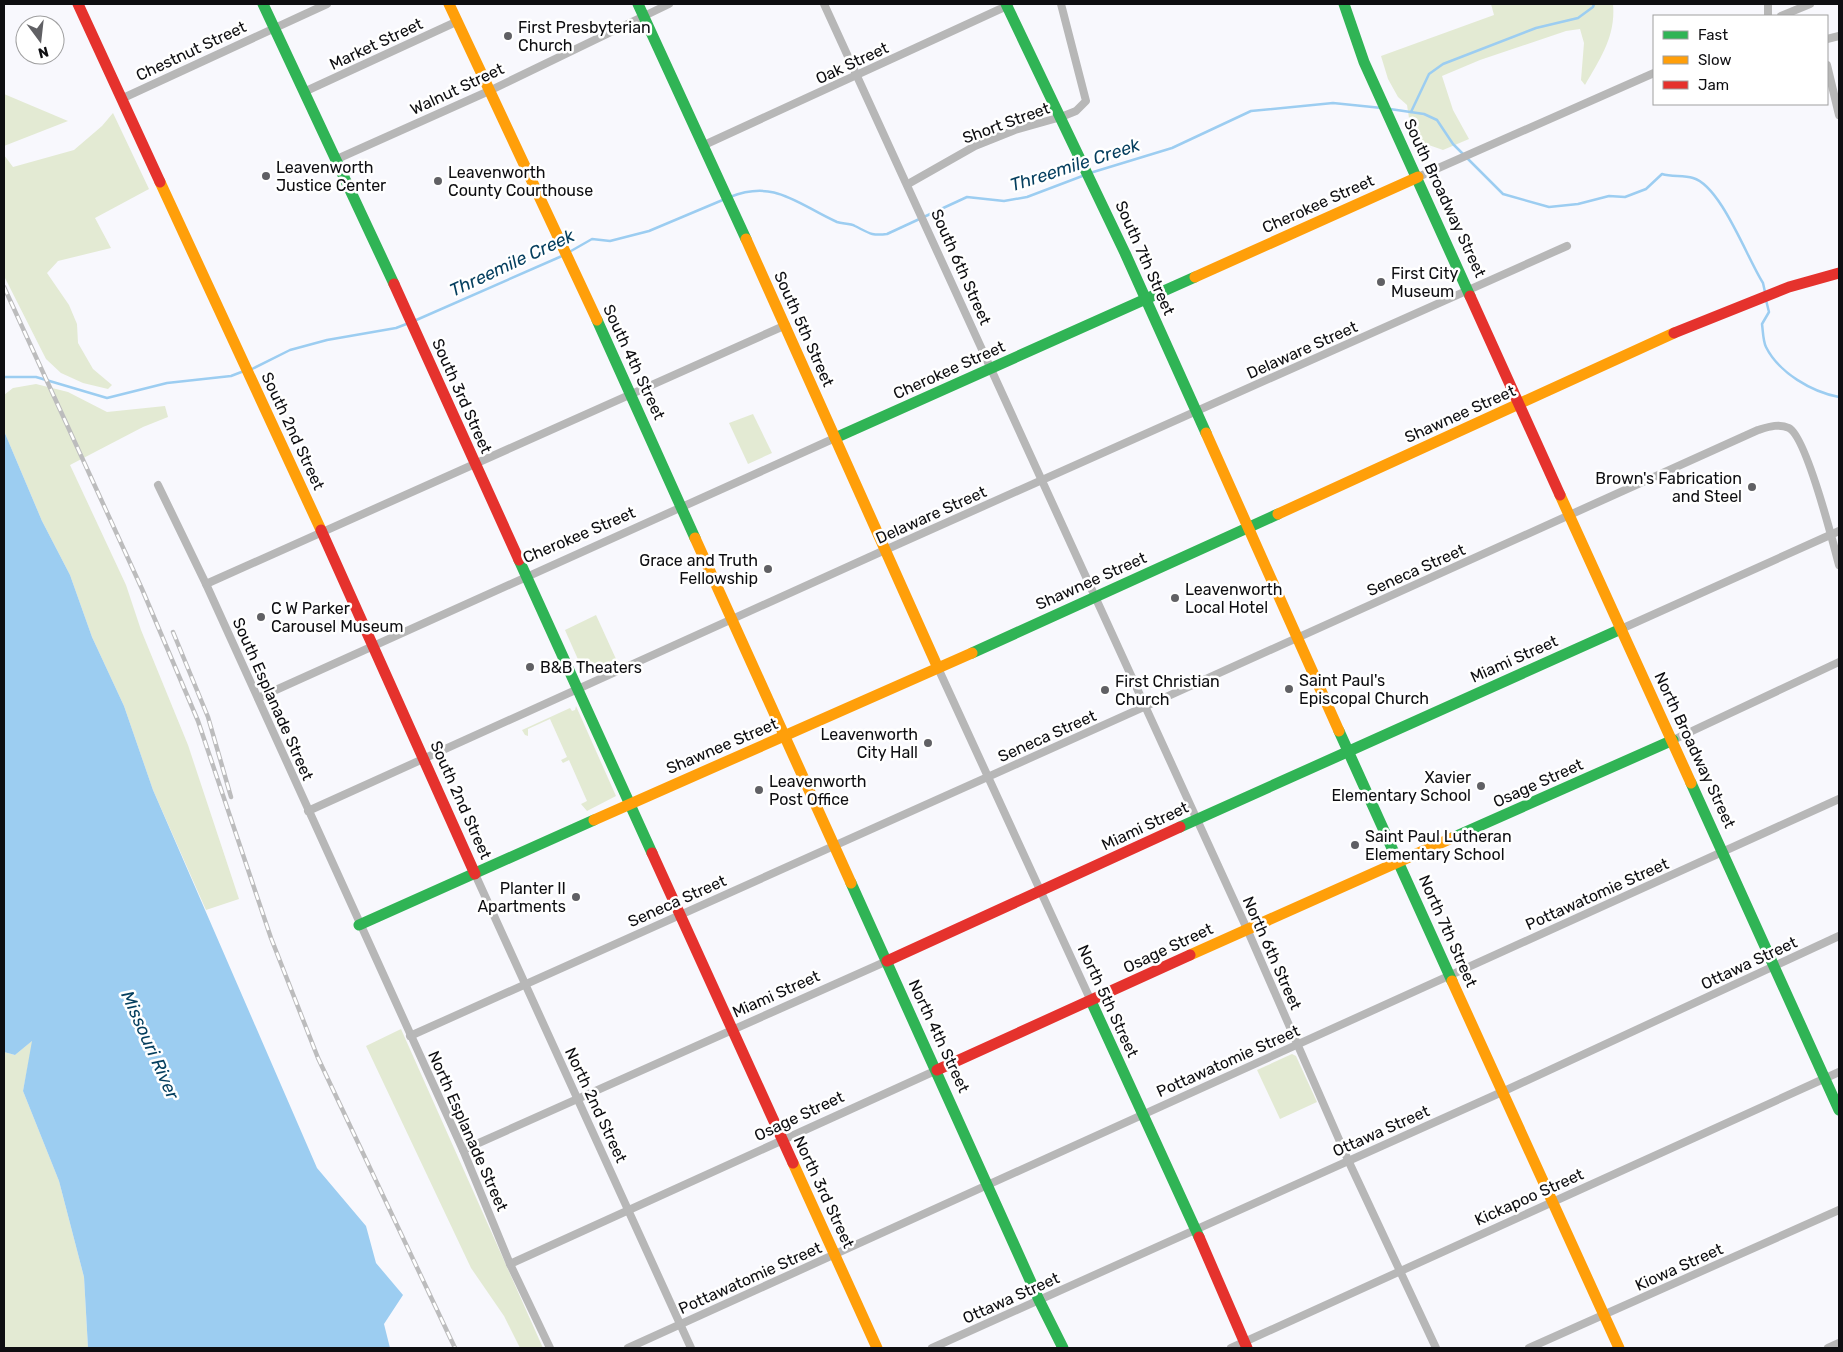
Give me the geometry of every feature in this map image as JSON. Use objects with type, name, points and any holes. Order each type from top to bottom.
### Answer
[{"type":"main road","name":"South 2nd Street","points":[[78,4],[374,644],[475,874]]},
{"type":"main road","name":"South 3rd Street","points":[[263,4],[306,92],[630,803]]},
{"type":"main road","name":"South 4th Street","points":[[449,4],[631,393],[731,620],[785,736]]},
{"type":"main road","name":"South 5th Street","points":[[638,4],[715,175],[786,325],[938,668]]},
{"type":"main road","name":"South 7th Street","points":[[1008,4],[1104,207],[1247,528]]},
{"type":"main road","name":"South Broadway Street","points":[[1344,4],[1355,40],[1372,79],[1521,404]]},
{"type":"main road","name":"Cherokee Street","points":[[836,438],[1418,178]]},
{"type":"main road","name":"Shawnee Street","points":[[359,925],[630,803],[938,668],[1737,306],[1789,287],[1839,273]]},
{"type":"main road","name":"North Broadway Street","points":[[1521,404],[1839,1110]]},
{"type":"main road","name":"North 7th Street","points":[[1247,528],[1400,862],[1551,1202],[1619,1348]]},
{"type":"main road","name":"Miami Street","points":[[886,962],[1349,750],[1621,629]]},
{"type":"main road","name":"North 4th Street","points":[[785,736],[886,962],[937,1070],[987,1185],[1063,1348]]},
{"type":"main road","name":"Osage Street","points":[[937,1070],[1091,1002],[1247,929],[1673,740]]},
{"type":"main road","name":"North 3rd Street","points":[[630,803],[877,1348]]},
{"type":"main road","name":"North 5th Street","points":[[1091,1002],[1196,1230],[1245,1345]]},
{"type":"street","name":"Chestnut Street","points":[[121,99],[327,4]]},
{"type":"street","name":"Walnut Street","points":[[337,160],[489,91],[669,4]]},
{"type":"street","name":"South 6th Street","points":[[824,4],[908,184],[1095,597]]},
{"type":"street","name":"Oak Street","points":[[702,146],[1008,4]]},
{"type":"street","name":"Short Street","points":[[908,184],[975,146],[1015,130],[1076,111],[1086,100],[1061,4]]},
{"type":"street","points":[[1782,15],[1810,4]]},
{"type":"street","name":"Market Street","points":[[306,92],[458,21]]},
{"type":"street","points":[[1828,69],[1839,115]]},
{"type":"street","name":"Cherokee Street","points":[[1418,178],[1653,73]]},
{"type":"street","name":"Delaware Street","points":[[308,811],[885,550],[1567,246]]},
{"type":"street","points":[[206,584],[786,325]]},
{"type":"street","name":"Seneca Street","points":[[410,1036],[680,914],[1146,708],[1758,430],[1777,425],[1789,428],[1800,441],[1835,532]]},
{"type":"street","name":"Cherokee Street","points":[[258,698],[525,576],[682,508],[836,438]]},
{"type":"street","name":"South Esplanade Street","points":[[158,485],[206,584],[359,925]]},
{"type":"street","points":[[1835,532],[1839,565]]},
{"type":"street","name":"Miami Street","points":[[1621,629],[1835,532]]},
{"type":"street","name":"North 6th Street","points":[[1095,597],[1247,929],[1348,1160],[1436,1348]]},
{"type":"street","name":"Osage Street","points":[[1673,740],[1839,662]]},
{"type":"street","name":"North 5th Street","points":[[938,668],[1091,1002]]},
{"type":"street","name":"Pottawatomie Street","points":[[628,1348],[1839,799]]},
{"type":"street","name":"North 2nd Street","points":[[475,874],[630,1210],[691,1348]]},
{"type":"street","name":"North Esplanade Street","points":[[359,925],[463,1150],[510,1264],[550,1348]]},
{"type":"street","name":"Ottawa Street","points":[[932,1348],[1502,1092],[1839,936]]},
{"type":"street","name":"Miami Street","points":[[463,1150],[886,962]]},
{"type":"street","name":"Osage Street","points":[[510,1264],[783,1142],[937,1070]]},
{"type":"street","name":"Kickapoo Street","points":[[1231,1348],[1245,1345],[1400,1270],[1839,1072]]},
{"type":"street","name":"Kiowa Street","points":[[1529,1348],[1839,1210]]},
{"type":"street","points":[[1828,1348],[1839,1343]]},
{"type":"green space","points":[[1491,4],[1613,4],[1612,26],[1606,47],[1585,85],[1581,80],[1584,43],[1580,29],[1566,31],[1480,60],[1442,76],[1453,110],[1469,139],[1443,150],[1423,143],[1411,131],[1407,105],[1398,97],[1388,79],[1381,56],[1494,15]]},
{"type":"green space","points":[[4,94],[68,121],[4,146]]},
{"type":"green space","points":[[113,113],[149,189],[95,218],[111,248],[58,261],[47,273],[69,305],[77,324],[78,343],[93,369],[112,385],[108,389],[83,383],[61,373],[46,359],[4,276],[4,155],[13,167],[74,150],[102,126]]},
{"type":"green space","points":[[36,384],[68,392],[107,412],[165,406],[168,417],[143,427],[70,465],[126,585],[141,630],[188,745],[239,899],[206,910],[153,790],[124,706],[92,637],[70,575],[42,521],[4,431],[4,395],[13,388]]},
{"type":"green space","points":[[753,414],[772,453],[748,464],[729,423]]},
{"type":"green space","points":[[596,615],[616,659],[584,673],[565,630]]},
{"type":"green space","points":[[576,706],[616,796],[587,811],[581,804],[587,801],[569,760],[563,763],[561,760],[567,757],[550,719],[528,729],[528,736],[522,730],[570,708],[572,711],[575,710]]},
{"type":"green space","points":[[401,1029],[543,1348],[520,1348],[504,1316],[471,1268],[366,1046]]},
{"type":"green space","points":[[33,1040],[23,1091],[59,1181],[84,1277],[88,1348],[4,1348],[4,1052],[15,1055]]},
{"type":"green space","points":[[1292,1054],[1296,1056],[1317,1102],[1280,1119],[1257,1070]]},
{"type":"water","name":"Missouri River","points":[[4,431],[42,521],[70,575],[92,637],[124,706],[153,790],[317,1168],[366,1226],[376,1263],[403,1295],[384,1324],[390,1348],[88,1348],[84,1277],[59,1181],[23,1091],[32,1041],[15,1055],[4,1052]]},
{"type":"waterway","points":[[1411,112],[1429,74],[1443,64],[1536,28],[1578,18],[1593,7],[1594,4]]},
{"type":"waterway","name":"Threemile Creek","points":[[1090,173],[1172,148],[1251,111],[1333,103],[1382,108]]},
{"type":"waterway","name":"Threemile Creek","points":[[1390,109],[1424,114],[1437,120],[1453,144],[1503,194],[1549,207],[1578,204],[1609,196],[1625,197],[1646,189],[1662,174],[1693,178],[1703,184],[1723,208],[1763,283],[1765,292]]},
{"type":"waterway","name":"Threemile Creek","points":[[730,197],[746,192],[773,192],[797,201],[837,222],[853,225],[870,233],[882,235],[967,197],[1004,201],[1027,197],[1085,175]]},
{"type":"waterway","name":"Threemile Creek","points":[[571,251],[592,239],[610,241],[649,231],[725,199]]},
{"type":"waterway","name":"Threemile Creek","points":[[414,321],[562,256]]},
{"type":"waterway","name":"Threemile Creek","points":[[1766,300],[1769,312],[1762,324],[1765,345],[1772,356],[1779,365],[1797,380],[1818,391],[1839,397]]},
{"type":"waterway","name":"Threemile Creek","points":[[252,369],[290,350],[327,340],[396,328],[409,323]]},
{"type":"waterway","name":"Threemile Creek","points":[[4,377],[36,377],[107,398],[167,383],[231,376],[244,371]]},
{"type":"railway","points":[[4,287],[142,589],[198,721],[271,938],[318,1058],[455,1348]]},
{"type":"railway","points":[[173,632],[208,717],[231,797]]},
{"type":"traffic: fast","points":[[263,4],[394,284]]},
{"type":"traffic: fast","points":[[638,4],[746,239]]},
{"type":"traffic: fast","points":[[1006,4],[1125,253],[1206,433]]},
{"type":"traffic: fast","points":[[1344,4],[1364,62],[1470,296]]},
{"type":"traffic: fast","points":[[835,438],[1195,277]]},
{"type":"traffic: fast","points":[[597,320],[695,538]]},
{"type":"traffic: fast","points":[[972,653],[1278,514]]},
{"type":"traffic: fast","points":[[519,560],[652,853]]},
{"type":"traffic: fast","points":[[1180,827],[1621,629]]},
{"type":"traffic: fast","points":[[1339,731],[1452,981]]},
{"type":"traffic: fast","points":[[1452,838],[1673,740]]},
{"type":"traffic: fast","points":[[1691,783],[1839,1110]]},
{"type":"traffic: fast","points":[[359,925],[594,820]]},
{"type":"traffic: fast","points":[[851,883],[1039,1300],[1063,1348]]},
{"type":"traffic: fast","points":[[1091,1001],[1199,1237]]},
{"type":"traffic: slow","points":[[449,4],[597,320]]},
{"type":"traffic: slow","points":[[1195,277],[1418,177]]},
{"type":"traffic: slow","points":[[160,182],[321,530]]},
{"type":"traffic: slow","points":[[746,239],[938,668]]},
{"type":"traffic: slow","points":[[1278,514],[1674,333]]},
{"type":"traffic: slow","points":[[1206,433],[1339,731]]},
{"type":"traffic: slow","points":[[1560,495],[1691,783]]},
{"type":"traffic: slow","points":[[695,538],[851,883]]},
{"type":"traffic: slow","points":[[594,820],[972,653]]},
{"type":"traffic: slow","points":[[1190,955],[1452,838]]},
{"type":"traffic: slow","points":[[1452,981],[1619,1348]]},
{"type":"traffic: slow","points":[[793,1163],[877,1348]]},
{"type":"traffic: jam","points":[[78,4],[160,182]]},
{"type":"traffic: jam","points":[[1674,333],[1789,287],[1839,273]]},
{"type":"traffic: jam","points":[[394,284],[519,560]]},
{"type":"traffic: jam","points":[[1470,296],[1560,495]]},
{"type":"traffic: jam","points":[[321,530],[475,874]]},
{"type":"traffic: jam","points":[[887,961],[1180,827]]},
{"type":"traffic: jam","points":[[652,853],[793,1163]]},
{"type":"traffic: jam","points":[[937,1070],[1190,955]]},
{"type":"traffic: jam","points":[[1199,1237],[1247,1348]]},
{"type":"place","name":"First Presbyterian Church","points":[[508,36]]},
{"type":"place","name":"Leavenworth Justice Center","points":[[266,176]]},
{"type":"place","name":"Leavenworth County Courthouse","points":[[438,181]]},
{"type":"place","name":"First City Museum","points":[[1381,282]]},
{"type":"place","name":"Brown's Fabrication and Steel","points":[[1752,487]]},
{"type":"place","name":"Grace and Truth Fellowship","points":[[768,569]]},
{"type":"place","name":"Leavenworth Local Hotel","points":[[1175,598]]},
{"type":"place","name":"C W Parker Carousel Museum","points":[[261,617]]},
{"type":"place","name":"B&B Theaters","points":[[530,667]]},
{"type":"place","name":"Saint Paul's Episcopal Church","points":[[1289,689]]},
{"type":"place","name":"First Christian Church","points":[[1105,690]]},
{"type":"place","name":"Leavenworth City Hall","points":[[928,743]]},
{"type":"place","name":"Xavier Elementary School","points":[[1481,786]]},
{"type":"place","name":"Leavenworth Post Office","points":[[759,790]]},
{"type":"place","name":"Saint Paul Lutheran Elementary School","points":[[1355,845]]},
{"type":"place","name":"Planter II Apartments","points":[[576,897]]}]
